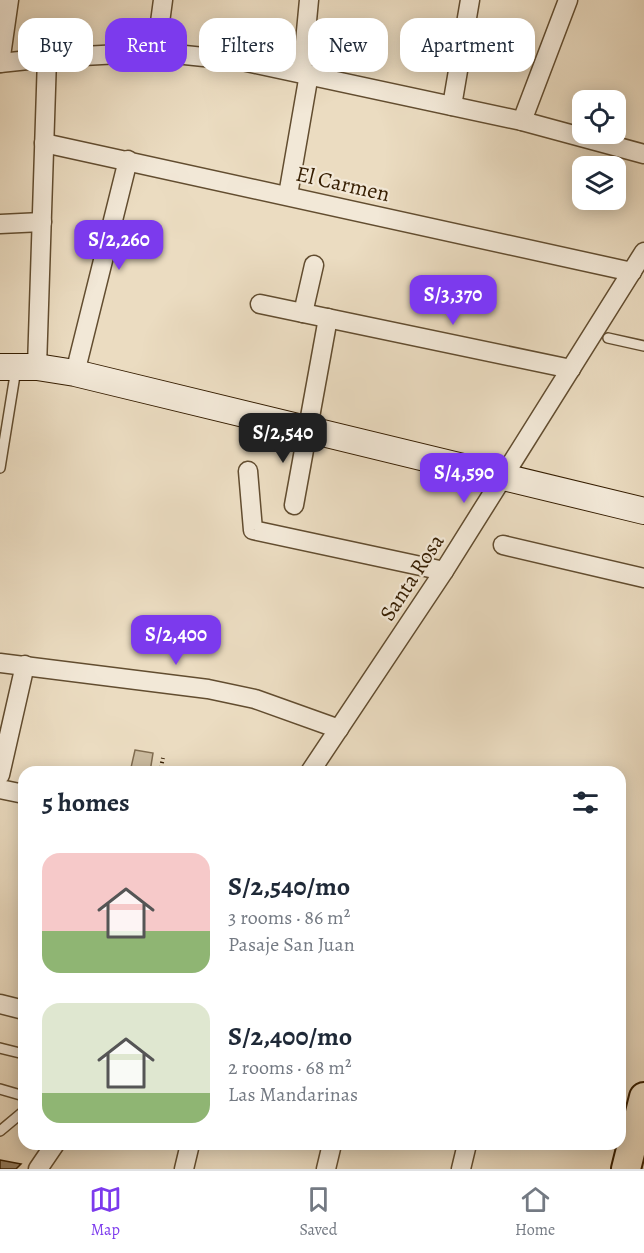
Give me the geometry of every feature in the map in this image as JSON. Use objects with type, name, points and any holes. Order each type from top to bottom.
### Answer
[{"type":"main road","points":[[626,1169],[644,1097]]},
{"type":"street","points":[[9,0],[1,63],[18,61]]},
{"type":"street","points":[[161,18],[163,0]]},
{"type":"street","points":[[288,195],[306,74],[309,0]]},
{"type":"street","points":[[452,106],[470,0]]},
{"type":"street","points":[[522,122],[568,0]]},
{"type":"street","points":[[187,55],[242,61],[306,74],[522,122],[644,154]]},
{"type":"street","points":[[46,72],[42,222],[18,367],[75,373],[644,511]]},
{"type":"street","name":"El Carmen","points":[[44,143],[632,272]]},
{"type":"street","points":[[75,373],[128,160]]},
{"type":"street","points":[[0,224],[42,222]]},
{"type":"street","name":"Santa Rosa","points":[[314,766],[444,571],[644,252]]},
{"type":"street","points":[[303,313],[314,265]]},
{"type":"street","points":[[260,304],[571,369]]},
{"type":"street","points":[[294,505],[328,318]]},
{"type":"street","points":[[248,471],[253,530],[444,571]]},
{"type":"street","points":[[503,545],[644,578]]},
{"type":"street","points":[[0,663],[208,689],[255,699],[339,729]]},
{"type":"street","points":[[0,774],[4,742],[25,665]]},
{"type":"street","points":[[0,789],[18,793]]},
{"type":"street","points":[[0,1004],[18,1008]]},
{"type":"street","points":[[38,1169],[51,1150]]},
{"type":"street","points":[[184,1169],[189,1150]]},
{"type":"street","points":[[326,1169],[331,1150]]},
{"type":"street","points":[[461,1169],[466,1150]]},
{"type":"lane","points":[[608,338],[644,346]]},
{"type":"lane","points":[[0,468],[4,415],[18,367]]},
{"type":"lane","points":[[0,1048],[18,1052]]},
{"type":"lane","points":[[0,1089],[18,1094]]},
{"type":"lane","points":[[0,1131],[18,1116]]},
{"type":"path","points":[[161,766],[163,758]]},
{"type":"shaded area","points":[[135,750],[153,753],[151,766],[131,766]]},
{"type":"building","points":[[0,1160],[21,1164],[16,1169],[0,1169]]}]
